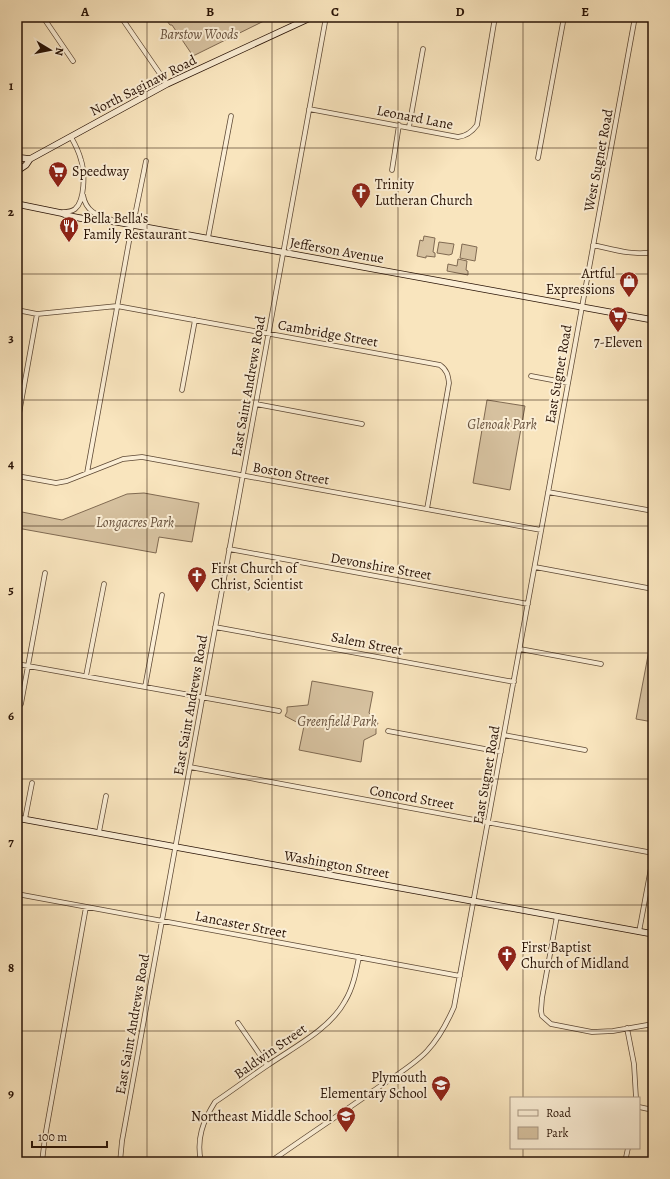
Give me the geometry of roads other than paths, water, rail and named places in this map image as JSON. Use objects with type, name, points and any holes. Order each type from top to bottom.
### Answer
[{"type":"street","points":[[43,17],[73,61]]},
{"type":"street","points":[[121,17],[167,84]]},
{"type":"street","name":"North Saginaw Road","points":[[17,171],[26,165],[30,159],[167,84],[312,17]]},
{"type":"street","name":"East Saint Andrews Road","points":[[120,1162],[122,1140],[326,17]]},
{"type":"street","name":"Leonard Lane","points":[[309,109],[458,137],[468,134],[477,125],[495,17]]},
{"type":"street","points":[[538,158],[564,17]]},
{"type":"street","name":"West Sugnet Road","points":[[582,307],[635,17]]},
{"type":"street","points":[[409,127],[423,49]]},
{"type":"street","points":[[208,238],[231,116]]},
{"type":"street","points":[[392,170],[399,126]]},
{"type":"street","points":[[71,137],[79,153],[84,173],[84,201],[88,208],[98,215],[117,222]]},
{"type":"street","name":"North Saginaw Road","points":[[17,161],[22,158],[30,159]]},
{"type":"street","points":[[87,473],[132,224],[146,161]]},
{"type":"street","points":[[17,178],[17,190]]},
{"type":"street","points":[[61,212],[72,211],[76,208],[83,188]]},
{"type":"street","name":"Jefferson Avenue","points":[[17,204],[61,212],[67,215],[88,219],[132,224],[653,320]]},
{"type":"street","points":[[593,245],[640,254],[653,252]]},
{"type":"street","name":"Cambridge Street","points":[[17,310],[38,314],[118,306],[440,365],[445,368],[449,383],[427,508]]},
{"type":"street","name":"East Sugnet Road","points":[[270,1162],[388,1081],[426,1052],[439,1036],[454,1007],[582,307]]},
{"type":"street","points":[[17,426],[38,314]]},
{"type":"street","points":[[182,390],[194,320]]},
{"type":"street","points":[[531,376],[568,383]]},
{"type":"street","points":[[256,404],[362,424]]},
{"type":"street","name":"Boston Street","points":[[17,476],[56,482],[67,481],[123,459],[142,457],[541,530]]},
{"type":"street","points":[[548,492],[653,511]]},
{"type":"street","name":"Devonshire Street","points":[[229,549],[528,604]]},
{"type":"street","points":[[535,567],[653,589]]},
{"type":"street","points":[[21,704],[45,572]]},
{"type":"street","points":[[86,676],[104,584]]},
{"type":"street","points":[[145,687],[162,595]]},
{"type":"street","name":"Salem Street","points":[[215,626],[514,682]]},
{"type":"street","points":[[520,649],[601,664]]},
{"type":"street","points":[[17,664],[279,711]]},
{"type":"street","points":[[388,731],[501,752]]},
{"type":"street","points":[[504,735],[586,750]]},
{"type":"street","name":"Concord Street","points":[[190,767],[653,852]]},
{"type":"street","points":[[24,819],[32,783]]},
{"type":"street","points":[[99,832],[106,796]]},
{"type":"street","name":"Washington Street","points":[[17,818],[653,934]]},
{"type":"street","points":[[639,932],[653,857]]},
{"type":"street","name":"Lancaster Street","points":[[17,894],[460,976]]},
{"type":"street","points":[[42,1162],[86,907]]},
{"type":"street","points":[[557,916],[542,998],[542,1016],[551,1024],[592,1032],[613,1031],[653,1024]]},
{"type":"street","name":"Baldwin Street","points":[[202,1162],[199,1143],[206,1116],[215,1102],[320,1029],[339,1011],[351,988],[358,957]]},
{"type":"street","points":[[238,1023],[268,1065]]},
{"type":"street","points":[[627,1028],[634,1064],[636,1097]]},
{"type":"street","points":[[640,1107],[653,1110]]},
{"type":"street","points":[[625,1162],[628,1149]]},
{"type":"place","name":"Speedway","points":[[58,188]]},
{"type":"place","name":"Trinity Lutheran Church","points":[[361,209]]},
{"type":"place","name":"Bella Bella's Family Restaurant","points":[[69,243]]},
{"type":"place","name":"Artful Expressions","points":[[629,298]]},
{"type":"place","name":"7-Eleven","points":[[618,333]]},
{"type":"place","name":"First Church of Christ, Scientist","points":[[197,593]]},
{"type":"place","name":"First Baptist Church of Midland","points":[[507,972]]},
{"type":"place","name":"Plymouth Elementary School","points":[[441,1102]]},
{"type":"place","name":"Northeast Middle School","points":[[346,1133]]},
{"type":"park label","name":"Barstow Woods","points":[[199,34]]},
{"type":"park label","name":"Glenoak Park","points":[[502,424]]},
{"type":"park label","name":"Longacres Park","points":[[135,522]]},
{"type":"park label","name":"Greenfield Park","points":[[337,721]]}]
